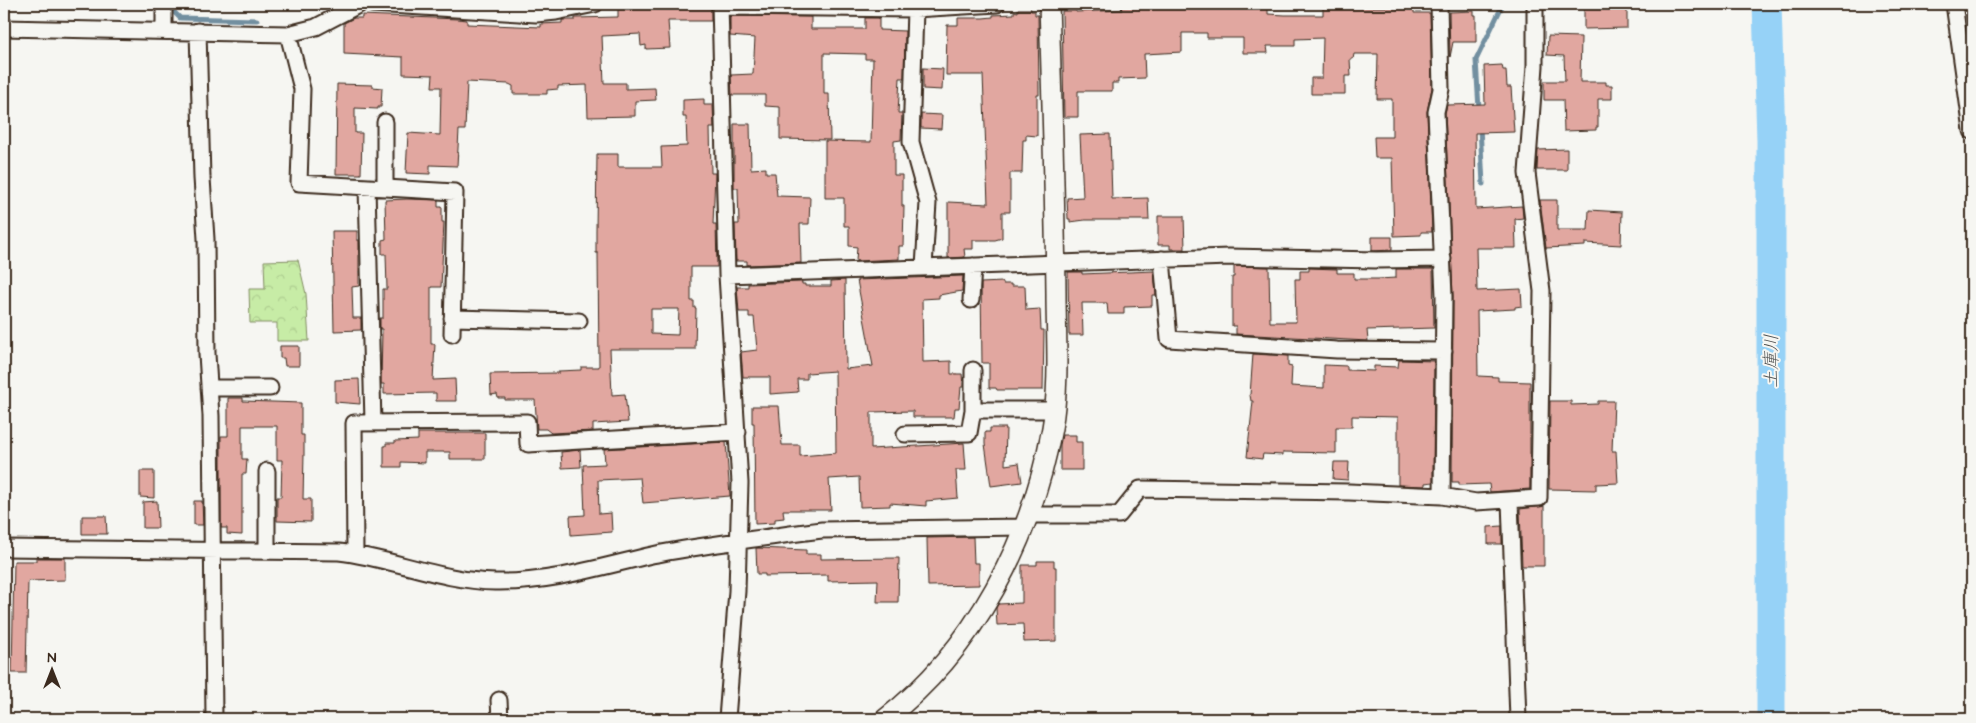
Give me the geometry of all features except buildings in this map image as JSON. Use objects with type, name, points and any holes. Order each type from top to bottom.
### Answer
[{"type":"street","points":[[164,4],[164,31]]},
{"type":"street","points":[[4,28],[288,34],[316,27],[360,4]]},
{"type":"street","points":[[373,4],[488,7],[536,14],[595,4]]},
{"type":"street","points":[[727,719],[735,628],[740,483],[727,274],[720,5],[862,6],[915,9],[932,6],[996,4]]},
{"type":"street","points":[[885,719],[938,668],[977,618],[1003,574],[1025,521],[1042,468],[1054,410],[1056,376],[1056,262],[1049,4]]},
{"type":"street","points":[[1439,4],[1441,89],[1436,112],[1444,351],[1442,496]]},
{"type":"street","points":[[4,548],[212,550],[355,554],[441,576],[470,581],[512,582],[545,580],[693,547],[822,530],[1025,521],[1118,514],[1140,489],[1253,489],[1442,496],[1476,502],[1539,498],[1542,291],[1527,173],[1535,75],[1536,4]]},
{"type":"street","points":[[1954,4],[1972,131]]},
{"type":"street","points":[[915,9],[911,142],[928,203],[924,267]]},
{"type":"street","points":[[198,31],[202,178],[206,239],[206,325],[211,416],[214,719]]},
{"type":"street","points":[[288,34],[302,89],[299,183],[455,192],[452,334]]},
{"type":"street","points":[[385,122],[385,188]]},
{"type":"street","points":[[367,187],[373,422]]},
{"type":"street","points":[[727,274],[1264,256],[1377,260],[1442,259]]},
{"type":"street","points":[[1162,259],[1169,339],[1337,350],[1444,351]]},
{"type":"street","points":[[971,300],[973,266]]},
{"type":"street","points":[[452,318],[579,320]]},
{"type":"street","points":[[906,434],[969,433],[973,410],[973,370]]},
{"type":"street","points":[[209,388],[270,388]]},
{"type":"street","points":[[973,410],[1054,410]]},
{"type":"street","points":[[355,554],[354,422],[528,422],[528,444],[738,432]]},
{"type":"street","points":[[267,471],[267,551]]},
{"type":"street","points":[[1510,500],[1518,719]]},
{"type":"street","points":[[499,700],[500,719]]},
{"type":"green space","points":[[298,260],[306,294],[309,341],[277,341],[277,323],[250,323],[249,289],[265,289],[264,261]]},
{"type":"waterway","points":[[171,4],[171,9],[180,18],[257,20]]},
{"type":"waterway","points":[[1479,109],[1476,60],[1503,4]]},
{"type":"waterway","name":"土庫川","points":[[1767,4],[1771,141],[1771,719]]},
{"type":"waterway","points":[[1480,127],[1483,184]]}]
